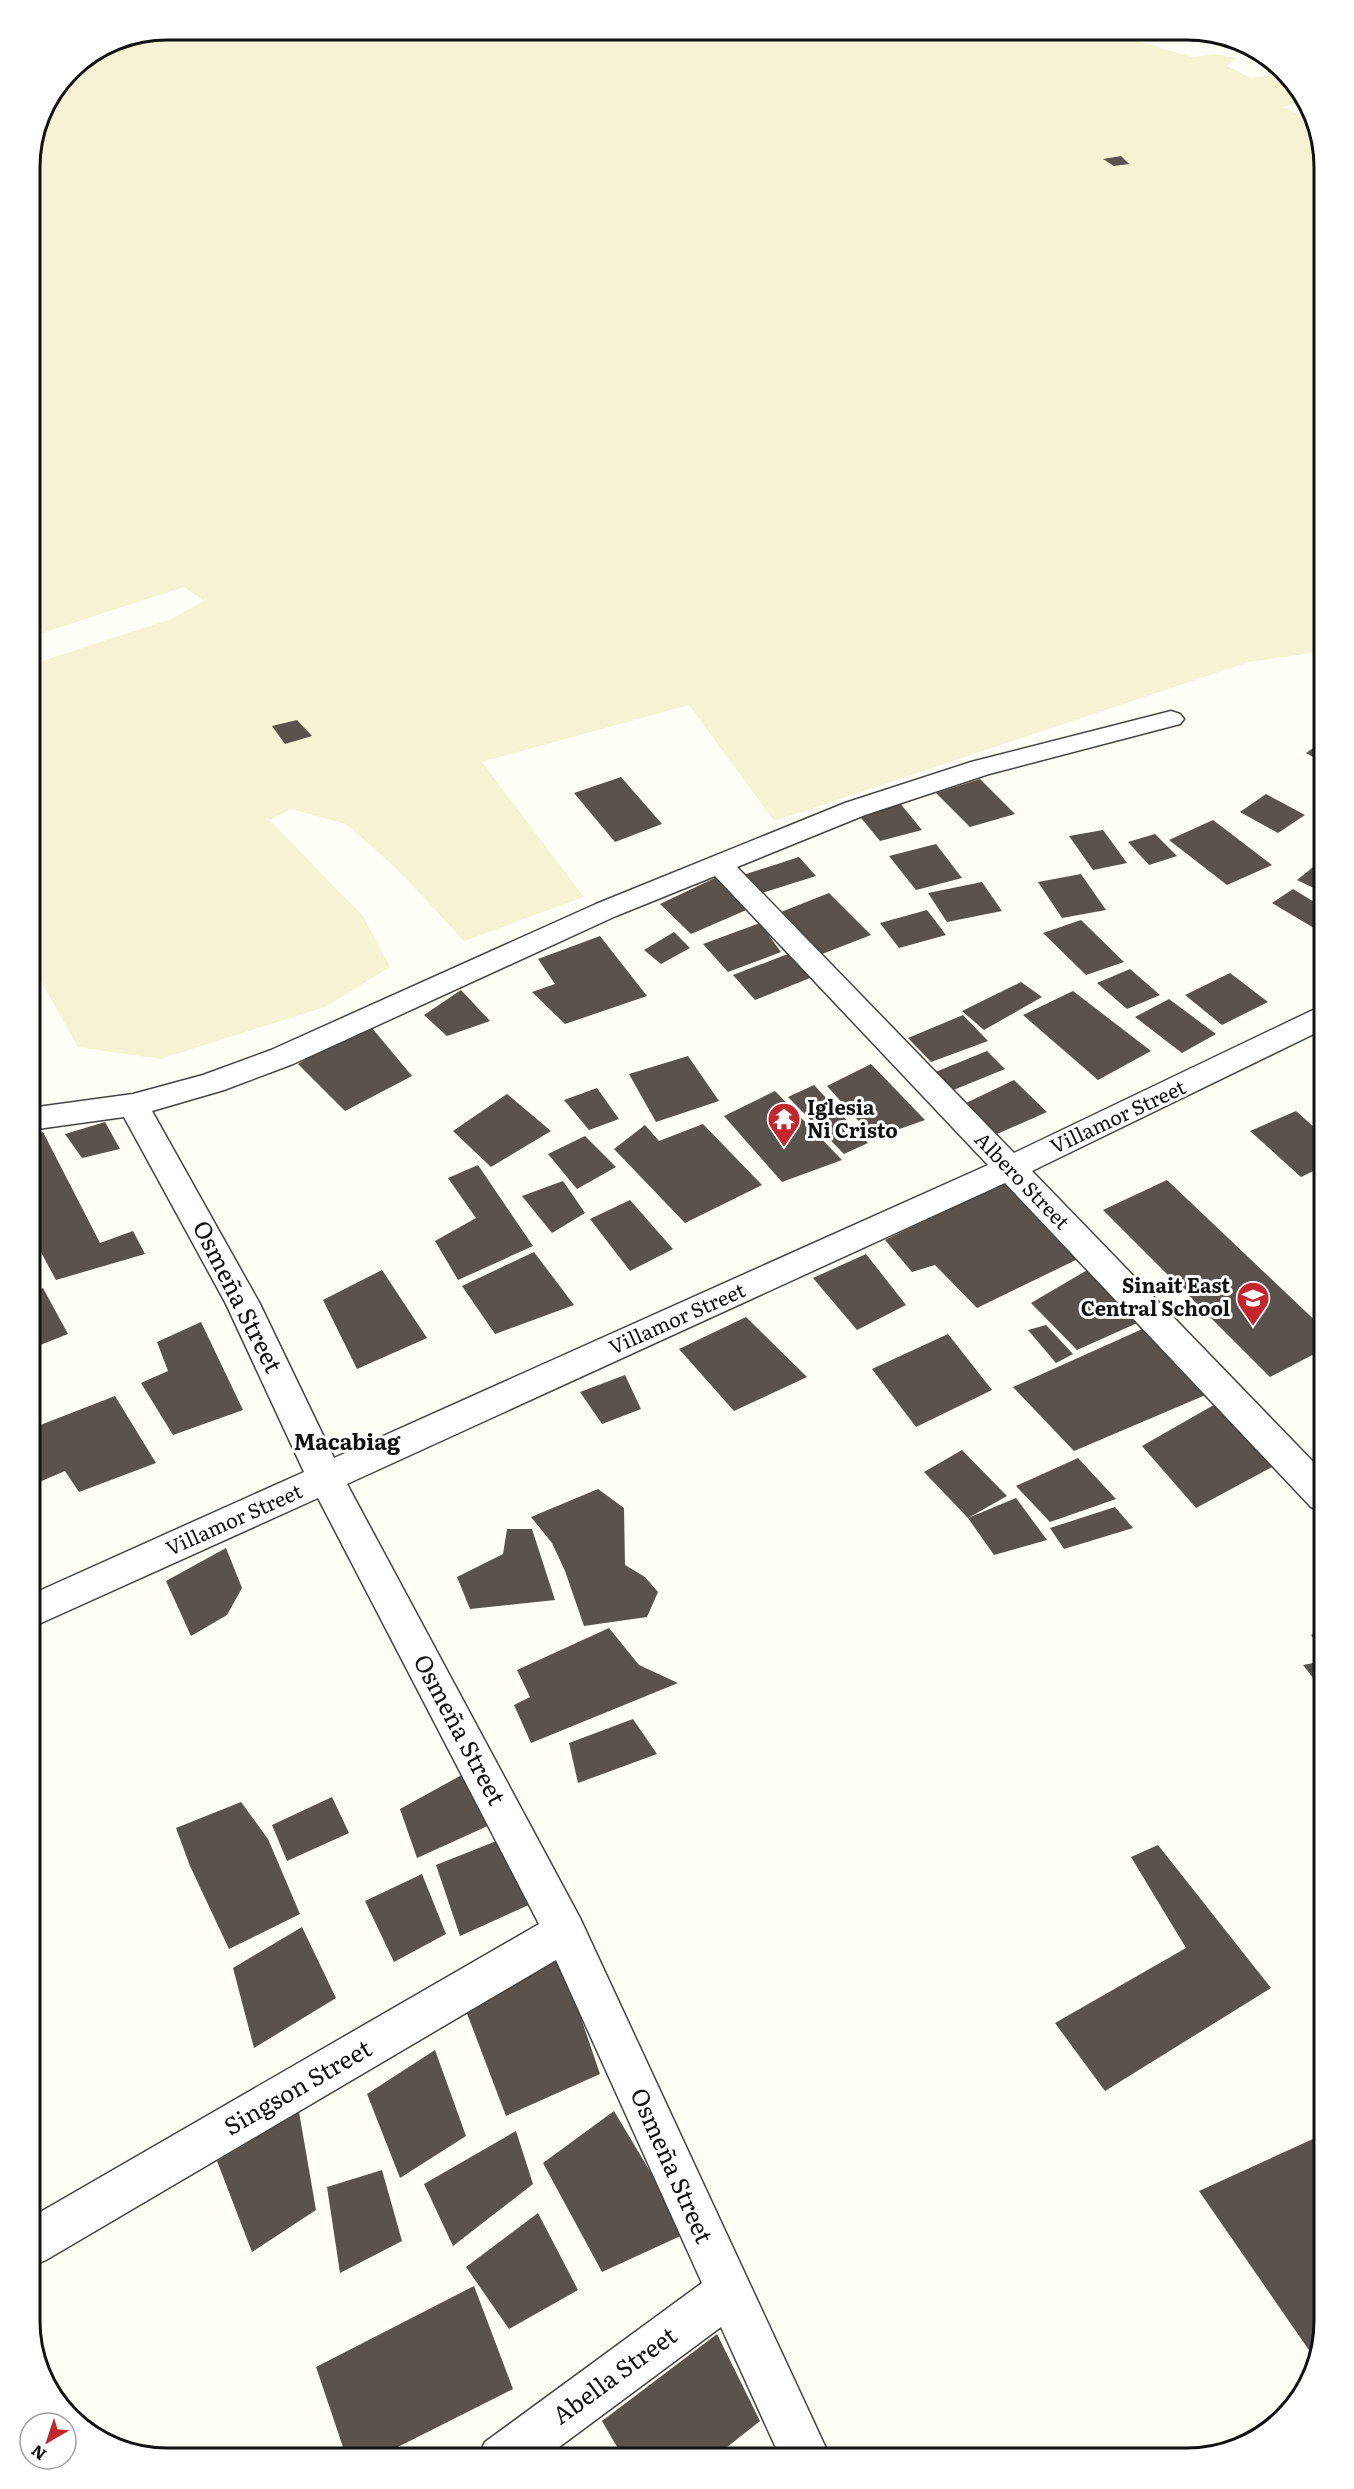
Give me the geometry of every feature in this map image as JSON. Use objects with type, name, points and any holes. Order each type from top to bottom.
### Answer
[{"type":"street","points":[[41,1118],[133,1106],[213,1083],[282,1058],[606,910],[855,809],[980,768],[1171,719]]},
{"type":"street","name":"Albero Street","points":[[720,865],[1314,1487]]},
{"type":"street","name":"Villamor Street","points":[[40,1607],[1010,1168],[1314,1024]]},
{"type":"street","name":"Osmeña Street","points":[[133,1106],[243,1304],[326,1479],[565,1932],[728,2293],[801,2448]]},
{"type":"street","name":"Singson Street","points":[[40,2238],[565,1932]]},
{"type":"street","name":"Abella Street","points":[[517,2448],[728,2293]]},
{"type":"shaded area","points":[[168,40],[1137,41],[1192,57],[1216,54],[1236,58],[1227,66],[1251,78],[1273,75],[1296,103],[1283,107],[1304,119],[1311,143],[1314,168],[1314,653],[1249,662],[774,821],[689,705],[482,762],[584,897],[464,941],[396,868],[346,824],[291,809],[269,820],[363,916],[390,967],[325,1007],[160,1059],[78,1047],[41,981],[41,661],[171,619],[204,601],[184,587],[41,633],[41,159],[43,143],[50,119],[72,84],[90,67],[119,50],[143,43]]},
{"type":"building","points":[[1121,156],[1129,164],[1114,166],[1103,159]]},
{"type":"building","points":[[297,720],[312,736],[285,744],[272,726]]},
{"type":"building","points":[[1314,748],[1314,757],[1306,753]]},
{"type":"building","points":[[621,777],[662,824],[615,842],[574,793]]},
{"type":"building","points":[[980,779],[1015,814],[970,827],[936,793]]},
{"type":"building","points":[[1266,794],[1305,815],[1278,833],[1240,812]]},
{"type":"building","points":[[899,802],[922,830],[880,841],[857,813]]},
{"type":"building","points":[[1213,820],[1272,865],[1227,885],[1169,840]]},
{"type":"building","points":[[1103,830],[1127,863],[1093,870],[1069,836]]},
{"type":"building","points":[[1155,834],[1177,856],[1149,865],[1128,842]]},
{"type":"building","points":[[936,844],[962,878],[916,890],[889,856]]},
{"type":"building","points":[[799,857],[816,876],[759,894],[743,875]]},
{"type":"building","points":[[1314,866],[1314,888],[1297,880]]},
{"type":"building","points":[[1081,874],[1106,910],[1062,918],[1038,882]]},
{"type":"building","points":[[717,877],[751,908],[691,934],[660,904]]},
{"type":"building","points":[[982,882],[1002,911],[947,922],[928,893]]},
{"type":"building","points":[[1293,889],[1314,902],[1314,928],[1272,903]]},
{"type":"building","points":[[829,893],[871,935],[822,954],[781,912]]},
{"type":"building","points":[[927,910],[946,935],[899,948],[880,923]]},
{"type":"building","points":[[1081,920],[1124,962],[1086,975],[1043,933]]},
{"type":"building","points":[[760,923],[781,952],[728,972],[703,944]]},
{"type":"building","points":[[674,932],[690,948],[661,964],[644,950]]},
{"type":"building","points":[[600,936],[647,996],[565,1024],[532,992],[555,984],[538,959]]},
{"type":"building","points":[[793,952],[815,976],[755,1000],[733,975]]},
{"type":"building","points":[[1130,969],[1160,995],[1127,1009],[1097,983]]},
{"type":"building","points":[[1230,973],[1268,1002],[1222,1025],[1185,995]]},
{"type":"building","points":[[1021,982],[1042,997],[984,1030],[962,1011]]},
{"type":"building","points":[[461,990],[490,1021],[447,1036],[424,1015]]},
{"type":"building","points":[[1073,991],[1151,1051],[1098,1080],[1023,1015]]},
{"type":"building","points":[[1169,999],[1216,1034],[1182,1053],[1135,1017]]},
{"type":"building","points":[[963,1015],[988,1041],[931,1062],[908,1038]]},
{"type":"building","points":[[367,1022],[412,1076],[345,1111],[298,1064]]},
{"type":"building","points":[[987,1051],[1005,1069],[951,1091],[933,1073]]},
{"type":"building","points":[[688,1056],[719,1101],[656,1122],[629,1074]]},
{"type":"building","points":[[871,1064],[925,1120],[874,1138],[827,1086]]},
{"type":"building","points":[[1014,1080],[1047,1112],[997,1134],[966,1103]]},
{"type":"building","points":[[814,1085],[868,1143],[844,1154],[788,1097]]},
{"type":"building","points":[[597,1088],[619,1119],[589,1130],[564,1100]]},
{"type":"building","points":[[775,1091],[842,1160],[782,1182],[724,1116]]},
{"type":"building","points":[[507,1094],[551,1131],[491,1167],[453,1131]]},
{"type":"building","points":[[1296,1111],[1314,1127],[1314,1171],[1301,1177],[1250,1131]]},
{"type":"building","points":[[105,1122],[120,1149],[82,1158],[65,1134]]},
{"type":"building","points":[[703,1124],[762,1185],[685,1223],[614,1149],[645,1125],[659,1141]]},
{"type":"building","points":[[43,1132],[100,1243],[133,1231],[145,1254],[56,1280],[40,1251],[41,1133]]},
{"type":"building","points":[[585,1136],[616,1167],[577,1189],[548,1154]]},
{"type":"building","points":[[478,1165],[533,1246],[458,1280],[435,1241],[476,1218],[448,1178]]},
{"type":"building","points":[[1010,1179],[1082,1257],[977,1308],[935,1265],[912,1272],[885,1240]]},
{"type":"building","points":[[1167,1180],[1314,1320],[1314,1354],[1270,1377],[1103,1210]]},
{"type":"building","points":[[563,1181],[585,1213],[552,1233],[522,1196]]},
{"type":"building","points":[[630,1200],[673,1249],[630,1271],[590,1219]]},
{"type":"building","points":[[534,1252],[574,1305],[495,1334],[462,1286]]},
{"type":"building","points":[[866,1254],[906,1305],[857,1330],[813,1278]]},
{"type":"building","points":[[1096,1265],[1144,1320],[1077,1350],[1031,1303]]},
{"type":"building","points":[[382,1270],[427,1338],[357,1369],[323,1300]]},
{"type":"building","points":[[43,1288],[68,1334],[40,1345],[40,1289]]},
{"type":"building","points":[[746,1317],[807,1377],[734,1411],[679,1349]]},
{"type":"building","points":[[201,1322],[243,1410],[173,1435],[141,1383],[168,1371],[157,1342]]},
{"type":"building","points":[[1046,1325],[1073,1354],[1056,1363],[1028,1330]]},
{"type":"building","points":[[1149,1326],[1215,1391],[1074,1451],[1013,1387]]},
{"type":"building","points":[[948,1334],[992,1390],[916,1427],[872,1369]]},
{"type":"building","points":[[625,1375],[641,1409],[602,1424],[580,1392]]},
{"type":"building","points":[[115,1396],[156,1463],[79,1492],[65,1471],[40,1482],[40,1425]]},
{"type":"building","points":[[1226,1398],[1283,1461],[1196,1508],[1142,1446]]},
{"type":"building","points":[[962,1450],[1007,1496],[968,1518],[924,1472]]},
{"type":"building","points":[[1078,1458],[1116,1499],[1050,1522],[1016,1486]]},
{"type":"building","points":[[598,1489],[624,1508],[625,1565],[645,1577],[658,1592],[647,1617],[584,1626],[565,1571],[552,1543],[531,1517]]},
{"type":"building","points":[[1016,1498],[1047,1540],[994,1555],[968,1518]]},
{"type":"building","points":[[1115,1507],[1133,1528],[1064,1549],[1050,1528]]},
{"type":"building","points":[[507,1529],[532,1529],[555,1600],[470,1609],[457,1577],[503,1554]]},
{"type":"building","points":[[226,1548],[242,1588],[227,1615],[191,1636],[166,1581]]},
{"type":"building","points":[[609,1628],[639,1665],[678,1683],[531,1743],[514,1705],[530,1697],[517,1670]]},
{"type":"building","points":[[1314,1663],[1314,1679],[1303,1665]]},
{"type":"building","points":[[633,1719],[657,1754],[578,1783],[569,1743]]},
{"type":"building","points":[[469,1771],[492,1824],[417,1858],[400,1809]]},
{"type":"building","points":[[332,1797],[349,1833],[287,1861],[272,1825]]},
{"type":"building","points":[[241,1802],[268,1839],[300,1914],[229,1949],[190,1866],[176,1828]]},
{"type":"building","points":[[499,1840],[531,1904],[460,1936],[436,1865]]},
{"type":"building","points":[[1158,1845],[1271,1988],[1105,2091],[1055,2023],[1186,1948],[1131,1857]]},
{"type":"building","points":[[422,1874],[446,1934],[394,1962],[365,1901]]},
{"type":"building","points":[[302,1927],[336,1998],[254,2048],[233,1968]]},
{"type":"building","points":[[559,1953],[600,2074],[506,2116],[463,2003]]},
{"type":"building","points":[[435,2050],[466,2136],[400,2178],[367,2094]]},
{"type":"building","points":[[614,2111],[687,2233],[602,2272],[543,2163]]},
{"type":"building","points":[[299,2112],[316,2210],[252,2252],[217,2161]]},
{"type":"building","points":[[516,2131],[533,2184],[453,2246],[424,2184]]},
{"type":"building","points":[[1314,2139],[1314,2321],[1310,2351],[1199,2191]]},
{"type":"building","points":[[382,2170],[402,2241],[340,2273],[327,2187]]},
{"type":"building","points":[[538,2213],[578,2290],[509,2329],[466,2267]]},
{"type":"building","points":[[474,2286],[513,2389],[396,2448],[343,2448],[316,2367]]},
{"type":"building","points":[[717,2334],[760,2421],[726,2448],[618,2448],[602,2421]]},
{"type":"place","name":"Iglesia Ni Cristo","points":[[784,1148]]},
{"type":"place","name":"Sinait East Central School","points":[[1253,1327]]},
{"type":"district","name":"Macabiag","points":[[347,1442]]}]
